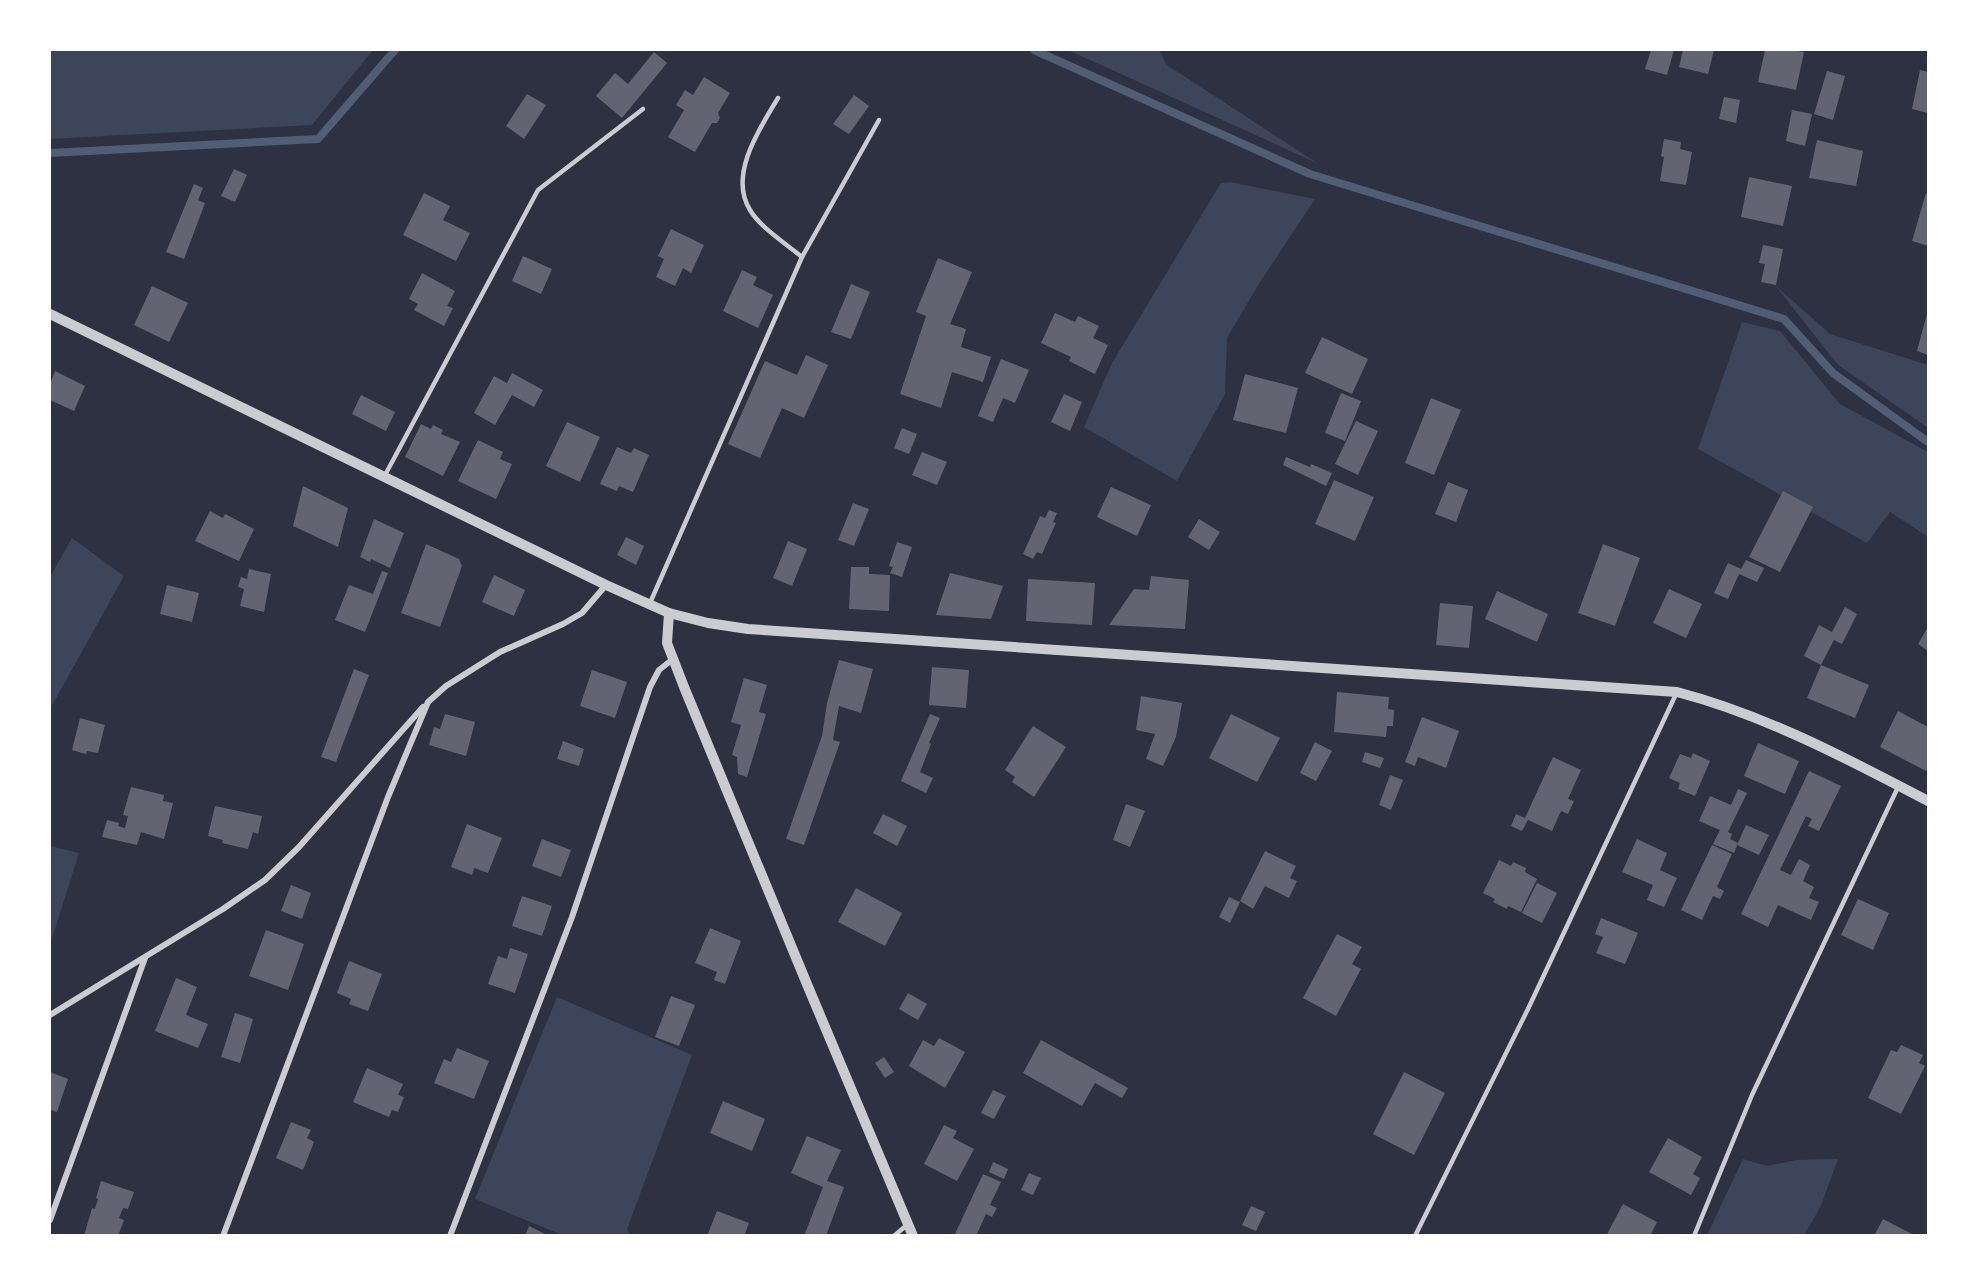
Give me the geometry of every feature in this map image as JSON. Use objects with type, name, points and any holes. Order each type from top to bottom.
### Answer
[{"type":"street","points":[[50,314],[649,606],[669,613],[708,623],[748,629],[1677,692],[1725,706],[1768,723],[1929,801]]},
{"type":"street","points":[[50,1015],[266,880],[299,847],[428,702],[446,686],[500,652],[582,613],[606,585]]},
{"type":"street","points":[[669,613],[666,636],[673,659],[808,989],[913,1236]]},
{"type":"street","points":[[450,1236],[572,916],[650,687],[658,670],[673,659]]},
{"type":"street","points":[[223,1236],[388,797],[428,702]]},
{"type":"street","points":[[50,1220],[145,957]]},
{"type":"lane","points":[[778,98],[753,142],[743,177],[743,195],[750,211],[758,220],[802,257]]},
{"type":"lane","points":[[384,477],[538,190],[643,109]]},
{"type":"lane","points":[[649,606],[802,257],[879,120]]},
{"type":"lane","points":[[1415,1236],[1528,1009],[1677,692]]},
{"type":"lane","points":[[1694,1236],[1752,1095],[1899,785]]},
{"type":"lane","points":[[894,1236],[908,1224]]},
{"type":"shaded area","points":[[50,50],[373,50],[312,125],[50,139]]},
{"type":"shaded area","points":[[1068,50],[1159,50],[1167,65],[1317,163]]},
{"type":"shaded area","points":[[1230,182],[1315,199],[1260,282],[1227,338],[1225,394],[1177,481],[1084,427],[1112,363],[1221,183]]},
{"type":"shaded area","points":[[1775,285],[1830,334],[1928,365],[1928,428],[1837,364]]},
{"type":"shaded area","points":[[1742,322],[1780,331],[1840,404],[1928,452],[1928,537],[1890,512],[1867,543],[1698,449]]},
{"type":"shaded area","points":[[72,538],[124,576],[50,709],[50,577]]},
{"type":"shaded area","points":[[50,846],[79,853],[50,945]]},
{"type":"shaded area","points":[[557,997],[692,1055],[627,1229],[630,1235],[562,1235],[475,1199]]},
{"type":"shaded area","points":[[1743,1159],[1767,1166],[1796,1160],[1838,1159],[1820,1208],[1804,1235],[1707,1235]]},
{"type":"building","points":[[1651,50],[1674,50],[1667,75],[1645,69]]},
{"type":"building","points":[[1683,50],[1714,50],[1708,74],[1679,67]]},
{"type":"building","points":[[1765,50],[1804,52],[1796,90],[1758,82]]},
{"type":"building","points":[[654,52],[667,63],[622,118],[596,96],[615,73],[628,84]]},
{"type":"building","points":[[1920,70],[1928,72],[1928,113],[1912,109]]},
{"type":"building","points":[[1827,71],[1845,76],[1833,120],[1814,114]]},
{"type":"building","points":[[704,77],[730,93],[718,113],[720,118],[717,123],[712,123],[695,152],[668,137],[684,110],[676,105],[685,90],[693,95]]},
{"type":"building","points":[[527,94],[546,105],[524,139],[506,126]]},
{"type":"building","points":[[854,95],[869,106],[849,134],[833,124]]},
{"type":"building","points":[[1724,97],[1740,100],[1736,123],[1719,119]]},
{"type":"building","points":[[1792,110],[1812,114],[1805,146],[1786,141]]},
{"type":"building","points":[[1664,139],[1681,142],[1680,149],[1692,152],[1686,185],[1660,181]]},
{"type":"building","points":[[1817,140],[1863,151],[1856,186],[1809,178]]},
{"type":"building","points":[[234,169],[247,175],[235,202],[221,196]]},
{"type":"building","points":[[1749,177],[1792,186],[1783,226],[1741,217]]},
{"type":"building","points":[[194,184],[203,188],[198,200],[205,203],[184,259],[166,252]]},
{"type":"building","points":[[424,193],[450,206],[443,220],[470,233],[456,261],[403,235]]},
{"type":"building","points":[[1926,193],[1928,194],[1928,246],[1912,241]]},
{"type":"building","points":[[671,229],[704,245],[691,273],[683,268],[675,286],[656,277],[664,259],[658,256]]},
{"type":"building","points":[[1763,245],[1783,249],[1776,285],[1761,282],[1765,264],[1759,263]]},
{"type":"building","points":[[523,256],[552,269],[541,294],[512,281]]},
{"type":"building","points":[[938,258],[972,272],[950,324],[966,329],[961,347],[991,357],[983,382],[952,372],[941,408],[900,394],[926,316],[916,312]]},
{"type":"building","points":[[742,270],[757,277],[753,285],[773,295],[758,328],[723,311]]},
{"type":"building","points":[[422,273],[455,291],[447,306],[453,308],[444,326],[414,310],[418,304],[409,299]]},
{"type":"building","points":[[851,284],[870,292],[851,339],[831,332]]},
{"type":"building","points":[[152,286],[188,303],[169,342],[134,325]]},
{"type":"building","points":[[1928,310],[1928,355],[1917,351]]},
{"type":"building","points":[[1055,313],[1075,322],[1078,316],[1099,326],[1093,338],[1108,345],[1095,374],[1069,361],[1071,357],[1041,343]]},
{"type":"building","points":[[1322,337],[1368,359],[1352,394],[1305,373]]},
{"type":"building","points":[[806,355],[828,365],[804,418],[782,408],[760,458],[728,444],[765,361],[797,375]]},
{"type":"building","points":[[1001,359],[1029,370],[1015,403],[1003,398],[993,422],[978,416]]},
{"type":"building","points":[[55,371],[85,386],[74,411],[50,400],[50,384]]},
{"type":"building","points":[[512,373],[543,390],[534,407],[512,395],[495,425],[474,413],[494,376],[507,383]]},
{"type":"building","points":[[1245,374],[1298,388],[1286,433],[1233,420]]},
{"type":"building","points":[[1341,393],[1361,401],[1345,441],[1325,433]]},
{"type":"building","points":[[1064,394],[1082,402],[1070,431],[1051,422]]},
{"type":"building","points":[[361,395],[395,412],[386,431],[352,414]]},
{"type":"building","points":[[1431,398],[1461,410],[1434,475],[1405,463]]},
{"type":"building","points":[[1356,421],[1378,431],[1358,475],[1335,464]]},
{"type":"building","points":[[567,422],[600,437],[580,482],[546,466]]},
{"type":"building","points":[[421,424],[431,429],[433,425],[443,430],[441,434],[460,442],[443,476],[405,457]]},
{"type":"building","points":[[902,428],[917,434],[909,454],[894,448]]},
{"type":"building","points":[[478,440],[503,452],[500,459],[512,464],[496,499],[458,481]]},
{"type":"building","points":[[617,447],[631,453],[634,448],[649,455],[633,492],[619,486],[617,491],[600,484]]},
{"type":"building","points":[[922,452],[947,462],[937,485],[912,475]]},
{"type":"building","points":[[1286,457],[1332,473],[1326,486],[1283,465]]},
{"type":"building","points":[[1334,480],[1374,497],[1355,541],[1315,524]]},
{"type":"building","points":[[1448,482],[1468,490],[1456,522],[1435,514]]},
{"type":"building","points":[[303,486],[348,508],[338,547],[293,526]]},
{"type":"building","points":[[1111,487],[1151,505],[1137,536],[1097,517]]},
{"type":"building","points":[[1783,491],[1813,507],[1780,572],[1749,557]]},
{"type":"building","points":[[853,503],[869,509],[854,546],[838,540]]},
{"type":"building","points":[[1049,510],[1057,513],[1053,522],[1056,523],[1042,554],[1037,552],[1033,559],[1023,554],[1040,516],[1045,518]]},
{"type":"building","points":[[210,511],[223,518],[225,514],[254,529],[239,561],[195,541]]},
{"type":"building","points":[[374,519],[404,533],[390,568],[371,559],[370,562],[360,557]]},
{"type":"building","points":[[1199,519],[1220,532],[1209,550],[1188,537]]},
{"type":"building","points":[[626,537],[644,546],[636,565],[617,555]]},
{"type":"building","points":[[788,541],[807,549],[792,586],[773,578]]},
{"type":"building","points":[[897,542],[912,547],[902,577],[890,573],[893,567],[889,566]]},
{"type":"building","points":[[426,544],[459,559],[462,566],[440,627],[401,613]]},
{"type":"building","points":[[1603,544],[1640,558],[1615,626],[1578,613]]},
{"type":"building","points":[[1746,560],[1764,568],[1757,582],[1739,574],[1728,599],[1714,593],[1728,563],[1741,569]]},
{"type":"building","points":[[851,567],[869,567],[869,574],[890,575],[889,611],[849,609]]},
{"type":"building","points":[[249,569],[271,574],[264,612],[240,606],[244,589],[238,587],[241,577],[247,579]]},
{"type":"building","points":[[382,571],[388,573],[365,632],[335,620],[349,585],[373,594]]},
{"type":"building","points":[[950,573],[1003,586],[991,619],[936,615]]},
{"type":"building","points":[[494,575],[525,590],[514,616],[482,602]]},
{"type":"building","points":[[1151,576],[1189,580],[1185,629],[1109,625],[1134,589],[1149,590]]},
{"type":"building","points":[[1028,579],[1095,583],[1092,625],[1026,621]]},
{"type":"building","points":[[167,585],[199,593],[192,622],[160,614]]},
{"type":"building","points":[[1669,589],[1702,604],[1686,638],[1653,623]]},
{"type":"building","points":[[1497,591],[1548,614],[1537,642],[1485,619]]},
{"type":"building","points":[[1440,603],[1473,606],[1469,648],[1436,645]]},
{"type":"building","points":[[1845,607],[1857,614],[1842,644],[1834,640],[1821,665],[1804,656],[1819,625],[1832,632]]},
{"type":"building","points":[[1928,627],[1928,651],[1918,644]]},
{"type":"building","points":[[839,660],[873,669],[861,713],[839,706],[833,740],[840,742],[804,845],[786,839],[822,736],[827,703]]},
{"type":"building","points":[[1821,665],[1869,685],[1855,718],[1807,698]]},
{"type":"building","points":[[932,667],[969,670],[966,708],[929,705]]},
{"type":"building","points":[[354,669],[369,675],[336,762],[321,757]]},
{"type":"building","points":[[592,670],[627,682],[615,718],[580,706]]},
{"type":"building","points":[[744,678],[767,685],[759,712],[766,714],[747,777],[738,774],[737,757],[732,755],[741,725],[731,722]]},
{"type":"building","points":[[1337,692],[1389,697],[1388,709],[1394,710],[1393,726],[1387,726],[1386,737],[1334,732]]},
{"type":"building","points":[[1141,696],[1182,703],[1176,737],[1163,766],[1146,759],[1155,734],[1136,730]]},
{"type":"building","points":[[1898,711],[1928,727],[1928,767],[1926,771],[1880,747]]},
{"type":"building","points":[[445,714],[475,722],[466,756],[429,745],[434,727],[440,729]]},
{"type":"building","points":[[930,714],[940,718],[920,772],[933,778],[926,793],[901,781]]},
{"type":"building","points":[[1231,714],[1280,738],[1257,782],[1209,758]]},
{"type":"building","points":[[1422,717],[1459,731],[1446,768],[1418,757],[1415,766],[1405,762]]},
{"type":"building","points":[[80,718],[105,725],[98,753],[87,751],[86,754],[72,750]]},
{"type":"building","points":[[1033,726],[1066,747],[1034,797],[1012,782],[1015,777],[1005,770]]},
{"type":"building","points":[[563,741],[584,749],[579,766],[557,759]]},
{"type":"building","points":[[1315,742],[1332,751],[1316,781],[1300,773]]},
{"type":"building","points":[[1758,743],[1799,761],[1785,794],[1744,776]]},
{"type":"building","points":[[1365,752],[1384,758],[1380,768],[1362,762]]},
{"type":"building","points":[[1693,753],[1710,761],[1695,796],[1678,789],[1680,783],[1669,778],[1680,754],[1691,758]]},
{"type":"building","points":[[1553,757],[1581,770],[1568,799],[1574,801],[1568,814],[1561,811],[1552,831],[1528,820],[1522,831],[1511,826],[1516,814],[1525,818]]},
{"type":"building","points":[[1809,771],[1841,786],[1819,831],[1808,826],[1812,819],[1806,816],[1780,870],[1791,875],[1799,859],[1810,865],[1803,881],[1814,887],[1809,898],[1819,902],[1811,920],[1778,905],[1768,927],[1741,914]]},
{"type":"building","points":[[1390,775],[1403,780],[1391,810],[1379,805]]},
{"type":"building","points":[[131,787],[164,795],[163,801],[173,803],[164,839],[141,832],[137,845],[102,837],[107,820],[119,823],[118,826],[125,828],[128,816],[123,815]]},
{"type":"building","points":[[1738,789],[1747,793],[1728,832],[1732,834],[1730,839],[1738,843],[1734,853],[1713,844],[1720,830],[1699,821],[1710,796],[1731,805]]},
{"type":"building","points":[[1126,804],[1145,811],[1130,847],[1113,840]]},
{"type":"building","points":[[215,806],[262,816],[258,834],[253,832],[248,849],[222,843],[223,840],[208,836]]},
{"type":"building","points":[[883,814],[907,826],[897,846],[873,833]]},
{"type":"building","points":[[467,824],[502,838],[488,873],[474,868],[472,875],[451,867]]},
{"type":"building","points":[[1746,825],[1769,835],[1759,855],[1737,845]]},
{"type":"building","points":[[542,839],[571,850],[561,877],[532,866]]},
{"type":"building","points":[[1637,839],[1667,853],[1660,870],[1677,878],[1664,907],[1647,900],[1653,885],[1622,872]]},
{"type":"building","points":[[1712,845],[1732,854],[1717,887],[1724,891],[1720,899],[1713,896],[1702,920],[1681,910]]},
{"type":"building","points":[[1265,851],[1296,866],[1290,878],[1297,881],[1289,898],[1265,886],[1253,909],[1240,901]]},
{"type":"building","points":[[1499,860],[1511,866],[1513,862],[1526,868],[1525,872],[1537,879],[1521,912],[1508,906],[1507,909],[1493,902],[1495,899],[1483,893]]},
{"type":"building","points":[[1537,883],[1557,893],[1542,923],[1522,913]]},
{"type":"building","points":[[291,885],[311,893],[302,919],[281,911]]},
{"type":"building","points":[[856,888],[902,913],[885,946],[838,922]]},
{"type":"building","points":[[522,896],[552,906],[542,936],[512,926]]},
{"type":"building","points":[[1229,897],[1240,902],[1230,923],[1219,917]]},
{"type":"building","points":[[1858,899],[1889,913],[1873,950],[1841,935]]},
{"type":"building","points":[[1601,918],[1638,933],[1625,964],[1596,953],[1603,937],[1595,934]]},
{"type":"building","points":[[710,928],[741,941],[725,984],[714,980],[717,972],[695,963]]},
{"type":"building","points":[[266,930],[304,944],[288,990],[249,976]]},
{"type":"building","points":[[1337,934],[1362,947],[1352,964],[1361,969],[1336,1016],[1303,998]]},
{"type":"building","points":[[510,948],[528,954],[515,993],[488,984],[498,956],[507,959]]},
{"type":"building","points":[[349,961],[382,974],[368,1011],[349,1004],[351,999],[337,993]]},
{"type":"building","points":[[176,978],[197,987],[186,1015],[208,1024],[198,1048],[155,1031]]},
{"type":"building","points":[[908,993],[927,1004],[918,1020],[899,1009]]},
{"type":"building","points":[[671,996],[695,1005],[679,1046],[655,1037]]},
{"type":"building","points":[[235,1013],[253,1019],[240,1063],[221,1057]]},
{"type":"building","points":[[939,1038],[965,1052],[945,1088],[909,1066],[923,1040],[934,1046]]},
{"type":"building","points":[[1041,1040],[1128,1088],[1122,1098],[1095,1083],[1082,1106],[1023,1073]]},
{"type":"building","points":[[1901,1045],[1923,1055],[1919,1063],[1925,1066],[1901,1114],[1868,1098],[1891,1050],[1897,1052]]},
{"type":"building","points":[[457,1048],[489,1061],[474,1099],[434,1083],[444,1059],[451,1062]]},
{"type":"building","points":[[884,1057],[894,1072],[885,1078],[875,1063]]},
{"type":"building","points":[[367,1068],[403,1084],[398,1095],[404,1097],[398,1112],[392,1110],[389,1117],[353,1102]]},
{"type":"building","points":[[50,1072],[68,1079],[57,1112],[50,1110]]},
{"type":"building","points":[[1404,1072],[1445,1093],[1414,1155],[1373,1134]]},
{"type":"building","points":[[993,1090],[1006,1096],[994,1119],[981,1113]]},
{"type":"building","points":[[723,1101],[765,1119],[752,1151],[710,1133]]},
{"type":"building","points":[[291,1122],[311,1130],[307,1138],[314,1142],[303,1170],[276,1158]]},
{"type":"building","points":[[944,1125],[957,1131],[953,1138],[974,1149],[957,1181],[924,1164]]},
{"type":"building","points":[[807,1136],[841,1150],[827,1181],[844,1187],[826,1236],[804,1236],[823,1187],[791,1173]]},
{"type":"building","points":[[1668,1138],[1702,1157],[1693,1174],[1700,1178],[1691,1195],[1649,1172]]},
{"type":"building","points":[[993,1162],[1008,1169],[1004,1179],[989,1172]]},
{"type":"building","points":[[1029,1173],[1041,1178],[1033,1195],[1021,1190]]},
{"type":"building","points":[[983,1174],[1001,1182],[990,1205],[997,1208],[992,1217],[986,1214],[976,1236],[957,1236],[955,1234]]},
{"type":"building","points":[[101,1181],[134,1192],[128,1209],[123,1208],[119,1218],[124,1220],[118,1236],[84,1236],[92,1208],[95,1209]]},
{"type":"building","points":[[1623,1204],[1657,1222],[1650,1236],[1606,1236]]},
{"type":"building","points":[[1251,1206],[1265,1212],[1256,1231],[1242,1225]]},
{"type":"building","points":[[717,1211],[749,1223],[744,1236],[707,1236]]},
{"type":"building","points":[[1883,1219],[1912,1234],[1912,1236],[1874,1236]]},
{"type":"building","points":[[529,1226],[549,1236],[525,1236]]},
{"type":"waterway","points":[[50,153],[318,139],[395,50]]},
{"type":"waterway","points":[[1034,50],[1310,174],[1784,319],[1833,373],[1928,442]]}]
